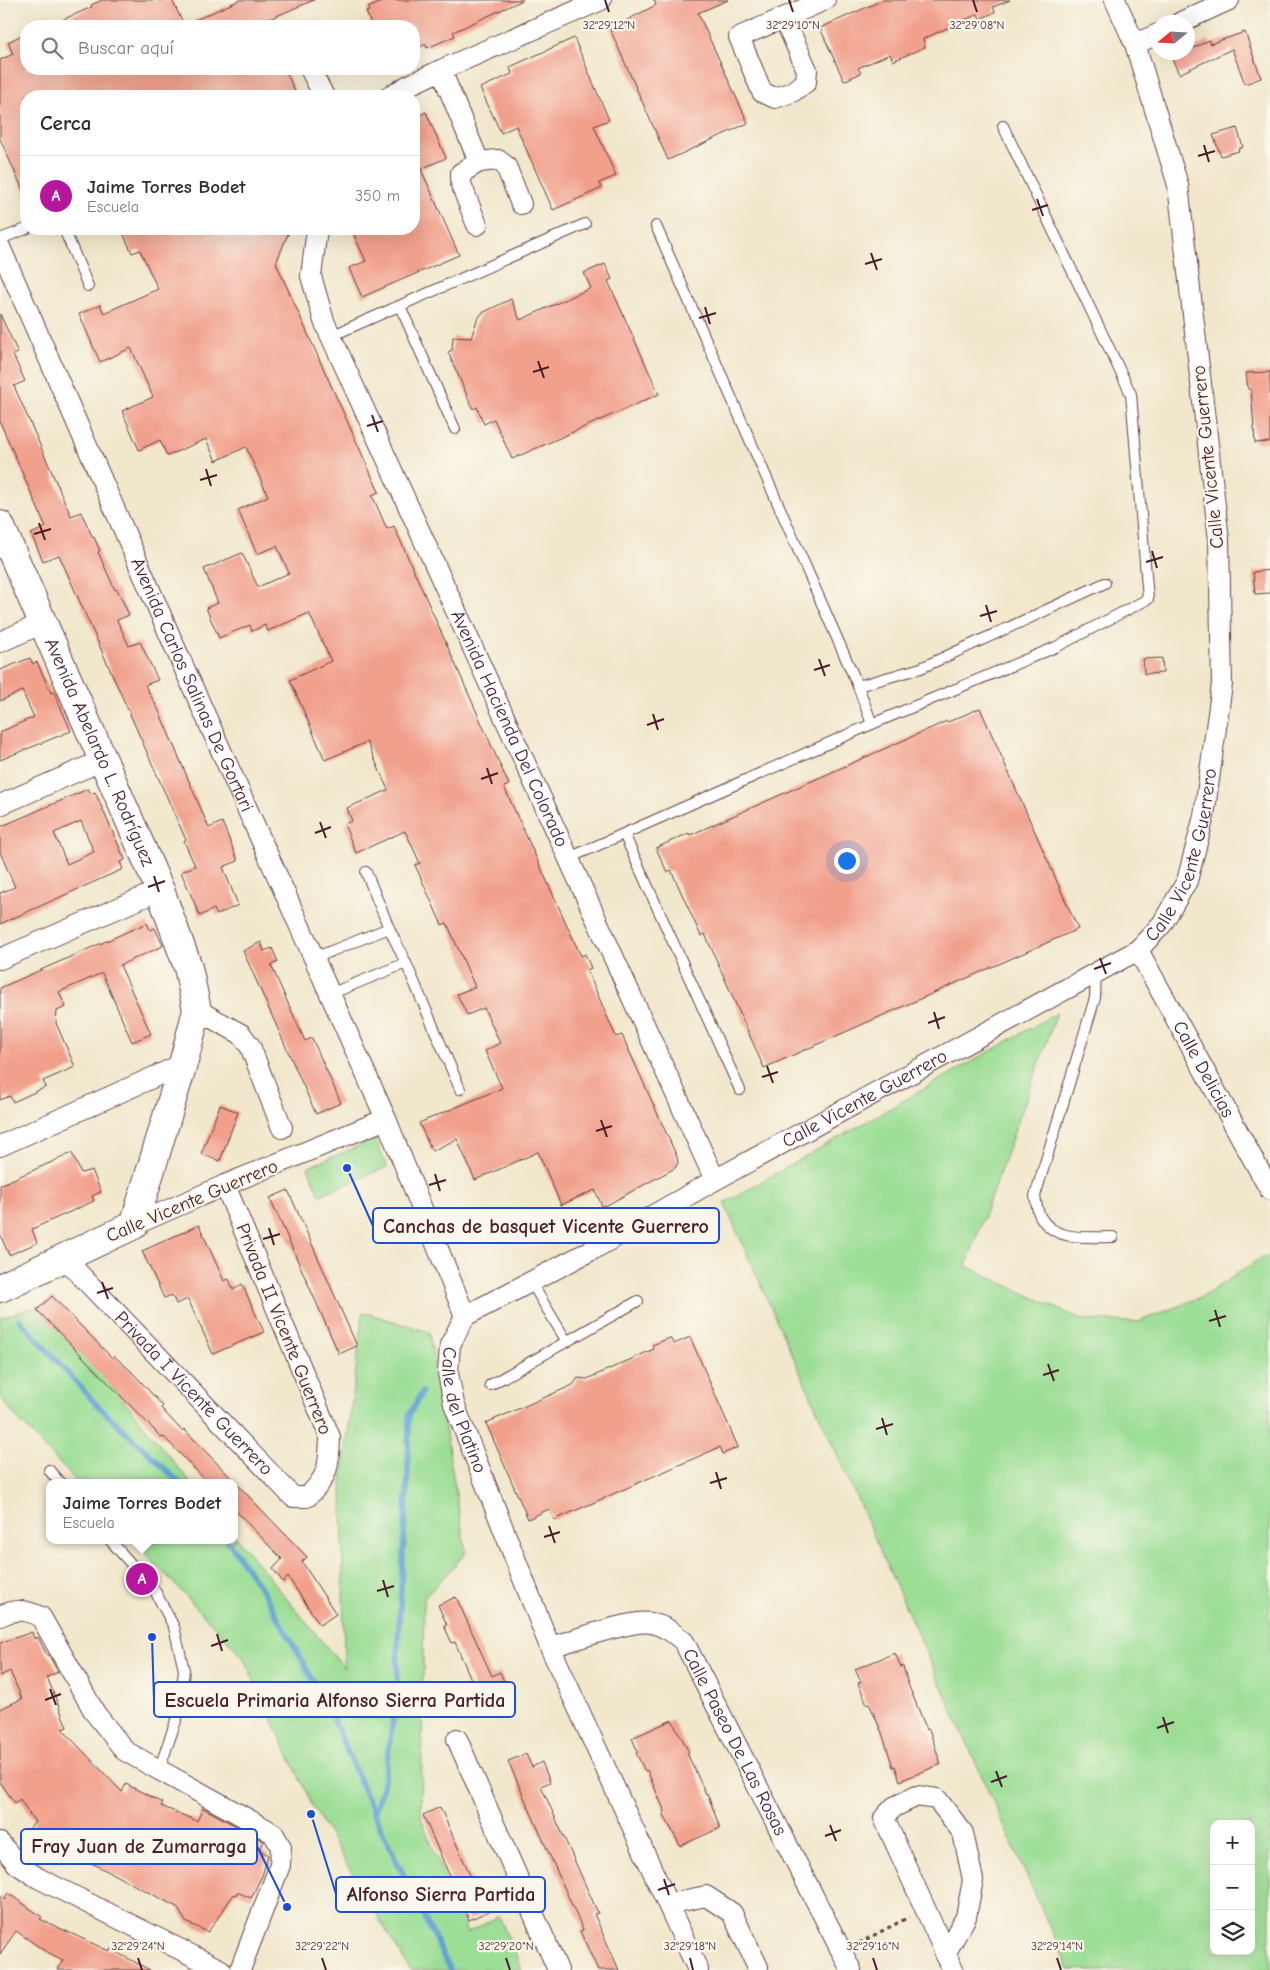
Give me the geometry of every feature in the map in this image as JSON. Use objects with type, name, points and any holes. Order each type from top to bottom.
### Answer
[{"type":"street","points":[[402,90],[561,8],[601,0]]},
{"type":"street","name":"Calle Vicente Guerrero","points":[[465,1316],[592,1250],[715,1180],[1138,950],[1162,924],[1187,881],[1204,816],[1222,684],[1219,540],[1178,185],[1135,44],[1115,0]]},
{"type":"street","points":[[1195,16],[1229,0]]},
{"type":"street","points":[[784,18],[816,2]]},
{"type":"street","points":[[1135,44],[1150,37]]},
{"type":"street","points":[[441,70],[479,162]]},
{"type":"street","points":[[313,75],[321,90]]},
{"type":"street","points":[[476,225],[462,184],[461,173],[479,162],[498,160],[506,166],[521,204]]},
{"type":"street","name":"Avenida Hacienda Del Colorado","points":[[317,235],[311,276],[324,321],[715,1180]]},
{"type":"street","name":"Avenida Carlos Salinas De Gortari","points":[[0,248],[181,661],[386,1119]]},
{"type":"street","name":"Avenida Abelardo L. Rodríguez","points":[[0,526],[160,890],[188,967],[197,1010],[183,1064],[134,1226]]},
{"type":"street","points":[[0,642],[43,622]]},
{"type":"street","points":[[0,805],[103,760]]},
{"type":"street","points":[[0,959],[160,890]]},
{"type":"street","name":"Calle Delicias","points":[[1138,950],[1270,1190]]},
{"type":"street","points":[[197,1010],[241,1034],[250,1046],[282,1128]]},
{"type":"street","points":[[0,1146],[183,1064]]},
{"type":"street","name":"Calle Vicente Guerrero","points":[[0,1288],[63,1257],[225,1185],[386,1119]]},
{"type":"street","name":"Calle del Platino","points":[[386,1119],[465,1316],[450,1345],[448,1373],[454,1404],[550,1647],[698,1970]]},
{"type":"street","name":"Privada II Vicente Guerrero","points":[[225,1185],[330,1437],[329,1466],[318,1486],[307,1497]]},
{"type":"street","name":"Privada I Vicente Guerrero","points":[[63,1257],[293,1497],[307,1497]]},
{"type":"street","points":[[0,1616],[13,1610],[28,1611],[41,1617],[95,1713],[125,1751],[273,1833],[281,1847],[280,1865],[240,1970]]},
{"type":"street","name":"Calle Paseo De Las Rosas","points":[[550,1647],[630,1624],[650,1623],[669,1629],[684,1642],[851,1970]]},
{"type":"street","points":[[457,1739],[558,1970]]},
{"type":"street","points":[[917,1796],[937,1799],[963,1833],[973,1880],[966,1917],[949,1962],[884,1818],[894,1807],[917,1796]]},
{"type":"street","points":[[0,1843],[17,1864],[38,1878],[221,1970]]},
{"type":"street","points":[[668,1904],[706,1896],[732,1913],[758,1967],[757,1970]]},
{"type":"lane","points":[[569,858],[872,724],[1056,647],[1148,599],[1131,394],[1003,126]]},
{"type":"lane","points":[[331,336],[585,224]]},
{"type":"lane","points":[[656,226],[858,686],[872,724]]},
{"type":"lane","points":[[0,239],[20,231]]},
{"type":"lane","points":[[67,235],[88,286]]},
{"type":"lane","points":[[400,306],[455,429]]},
{"type":"lane","points":[[858,686],[921,668],[1105,583]]},
{"type":"lane","points":[[624,834],[740,1090]]},
{"type":"lane","points":[[366,872],[460,1089]]},
{"type":"lane","points":[[314,958],[389,928]]},
{"type":"lane","points":[[330,994],[406,962]]},
{"type":"lane","points":[[1096,974],[1095,998],[1035,1196],[1039,1215],[1050,1228],[1065,1236],[1112,1238]]},
{"type":"lane","points":[[531,1282],[567,1342]]},
{"type":"lane","points":[[490,1386],[638,1301]]},
{"type":"lane","points":[[49,1470],[57,1479]]},
{"type":"lane","points":[[114,1544],[155,1591],[174,1627],[184,1670],[180,1709],[159,1770]]},
{"type":"path","points":[[843,1951],[925,1908]]},
{"type":"green space","points":[[1057,1013],[966,1266],[1082,1320],[1138,1322],[1206,1295],[1259,1259],[1270,1256],[1270,1970],[1069,1970],[724,1203]]},
{"type":"green space","points":[[375,1139],[387,1167],[320,1195],[308,1167]]},
{"type":"green space","points":[[44,1304],[188,1479],[74,1479],[0,1397],[0,1318]]},
{"type":"green space","points":[[363,1312],[429,1332],[466,1553],[424,1598],[421,1818],[467,1933],[499,1916],[522,1970],[410,1970],[314,1809],[243,1657],[137,1544],[238,1544],[238,1540],[344,1668],[342,1480]]},
{"type":"building","points":[[102,0],[172,0],[182,20],[62,20],[92,7],[91,5]]},
{"type":"building","points":[[240,0],[314,0],[267,20],[195,20]]},
{"type":"building","points":[[386,0],[523,0],[453,32],[455,36],[427,48],[426,44],[420,47],[420,20],[369,20],[366,12],[369,11],[368,8]]},
{"type":"building","points":[[654,0],[728,0],[698,13],[748,123],[668,160],[610,29],[656,5]]},
{"type":"building","points":[[883,0],[1010,0],[993,7],[995,12],[980,19],[978,14],[923,39],[925,47],[893,61],[890,54],[858,68],[861,73],[844,81],[820,28]]},
{"type":"building","points":[[1245,32],[1261,78],[1245,84],[1232,49],[1179,74],[1172,60],[1195,60],[1195,47],[1209,40],[1210,44]]},
{"type":"building","points":[[20,36],[20,75],[288,75],[294,90],[20,90],[20,184],[0,139],[0,60],[13,54],[8,42]]},
{"type":"building","points":[[574,38],[609,120],[594,126],[616,176],[599,183],[602,188],[553,210],[516,126],[501,133],[480,88],[512,74],[510,67]]},
{"type":"building","points":[[426,112],[446,158],[421,169],[459,255],[362,297],[349,268],[366,261],[354,235],[420,235],[420,115]]},
{"type":"building","points":[[1237,128],[1243,147],[1238,149],[1239,151],[1221,156],[1213,135]]},
{"type":"building","points":[[124,235],[288,235],[276,263],[379,492],[372,495],[387,529],[394,526],[509,785],[504,787],[581,956],[585,954],[591,968],[587,970],[616,1037],[622,1035],[677,1157],[678,1163],[675,1168],[605,1206],[602,1206],[595,1190],[561,1205],[538,1152],[475,1180],[457,1139],[432,1151],[419,1123],[502,1088],[485,1051],[500,1043],[484,1008],[467,1015],[457,994],[475,987],[447,923],[442,925],[415,865],[420,863],[405,831],[356,853],[344,824],[352,821],[347,808],[388,790],[367,742],[325,760],[290,680],[331,661],[309,613],[268,631],[265,625],[252,631],[250,625],[219,638],[206,608],[218,603],[204,569],[242,553],[258,587],[289,573],[277,546],[257,554],[238,510],[268,496],[246,447],[216,461],[206,439],[167,456],[160,440],[139,450],[122,411],[153,397],[131,348],[100,362],[79,314],[100,305],[104,313],[158,289],[140,250],[132,253]]},
{"type":"building","points":[[605,264],[612,279],[608,281],[659,394],[512,459],[494,419],[484,424],[477,407],[473,409],[448,352],[452,350],[453,337],[471,338],[477,320],[482,313],[511,299],[520,320],[591,288],[584,273]]},
{"type":"building","points":[[0,314],[18,353],[13,355],[25,381],[14,386],[71,516],[81,512],[94,537],[100,551],[98,552],[115,590],[117,589],[129,615],[117,620],[129,646],[140,642],[158,680],[145,685],[159,711],[209,828],[222,822],[238,861],[223,867],[238,905],[217,915],[214,909],[200,916],[181,872],[195,866],[184,841],[186,840],[59,555],[43,561],[31,534],[46,527],[0,422]]},
{"type":"building","points":[[1270,372],[1270,442],[1255,443],[1251,389],[1248,389],[1246,373]]},
{"type":"building","points":[[1270,570],[1270,593],[1255,594],[1253,572]]},
{"type":"building","points":[[30,658],[33,664],[37,662],[51,693],[54,692],[71,731],[0,760],[0,732],[34,717],[22,691],[0,701],[0,670]]},
{"type":"building","points":[[1162,658],[1163,673],[1144,674],[1143,659]]},
{"type":"building","points":[[980,708],[1078,929],[764,1068],[705,934],[701,936],[671,870],[667,872],[656,848],[689,833],[690,835]]},
{"type":"building","points":[[88,789],[91,794],[95,792],[125,860],[120,862],[123,869],[0,924],[0,893],[15,887],[0,852],[0,827]],"holes":[[[81,821],[94,852],[67,864],[54,833]]]},
{"type":"building","points":[[147,923],[150,930],[155,928],[163,946],[120,965],[151,1034],[132,1042],[102,973],[59,992],[66,1007],[57,1011],[56,1023],[75,1067],[43,1081],[46,1087],[13,1102],[10,1096],[0,1100],[0,988]]},
{"type":"building","points":[[261,942],[264,951],[272,948],[278,962],[271,965],[282,990],[305,1041],[312,1038],[341,1103],[316,1114],[243,951]]},
{"type":"building","points":[[220,1105],[238,1112],[220,1161],[201,1154]]},
{"type":"building","points":[[72,1153],[81,1173],[92,1170],[101,1192],[92,1196],[94,1201],[32,1229],[37,1243],[9,1255],[0,1234],[0,1185]]},
{"type":"building","points":[[288,1190],[357,1346],[339,1354],[270,1198]]},
{"type":"building","points":[[199,1225],[224,1281],[229,1279],[233,1290],[242,1284],[264,1332],[213,1354],[188,1299],[176,1304],[172,1295],[164,1298],[142,1251]]},
{"type":"building","points":[[52,1296],[112,1358],[114,1356],[131,1371],[163,1406],[161,1408],[182,1431],[184,1429],[232,1479],[204,1479],[37,1310]]},
{"type":"building","points":[[690,1337],[738,1447],[723,1454],[720,1447],[554,1520],[549,1509],[528,1519],[486,1423],[573,1385],[578,1378],[587,1379],[654,1349],[652,1345],[670,1338],[674,1344]]},
{"type":"building","points":[[238,1485],[307,1557],[302,1562],[336,1614],[320,1625],[288,1577],[283,1582],[273,1569],[282,1559],[238,1513]]},
{"type":"building","points":[[456,1597],[492,1676],[500,1672],[511,1698],[484,1709],[455,1642],[452,1643],[444,1626],[447,1625],[438,1605]]},
{"type":"building","points":[[32,1632],[34,1639],[38,1637],[58,1672],[47,1677],[67,1727],[62,1729],[122,1792],[126,1784],[163,1803],[161,1806],[197,1821],[203,1808],[264,1841],[260,1850],[268,1855],[262,1876],[251,1898],[237,1892],[236,1895],[234,1894],[208,1932],[186,1922],[177,1907],[78,1856],[76,1859],[50,1836],[42,1845],[27,1831],[35,1822],[20,1799],[15,1803],[0,1782],[0,1709],[22,1699],[10,1671],[0,1676],[0,1643]]},
{"type":"building","points":[[895,1653],[901,1667],[903,1666],[908,1684],[927,1730],[929,1729],[941,1764],[900,1781],[895,1766],[893,1767],[882,1733],[858,1683],[861,1682],[855,1669]]},
{"type":"building","points":[[672,1720],[689,1752],[687,1753],[707,1793],[720,1828],[680,1846],[663,1813],[665,1812],[647,1770],[645,1771],[636,1753],[638,1752],[632,1738]]},
{"type":"building","points":[[526,1754],[532,1767],[542,1762],[550,1782],[541,1786],[598,1913],[594,1914],[619,1970],[598,1970],[580,1931],[583,1930],[508,1761]]},
{"type":"building","points":[[440,1807],[474,1884],[477,1883],[482,1892],[488,1890],[496,1908],[469,1920],[423,1815]]},
{"type":"building","points":[[8,1893],[42,1917],[40,1919],[109,1951],[110,1949],[150,1970],[58,1970],[63,1960],[45,1951],[16,1931],[0,1954],[0,1896],[5,1899]]},
{"type":"waterway","points":[[19,1319],[95,1403],[176,1479]]},
{"type":"waterway","points":[[374,1814],[384,1781],[397,1692],[409,1415],[422,1392]]},
{"type":"waterway","points":[[230,1544],[266,1596],[328,1707],[374,1814],[450,1970]]},
{"type":"place","name":"Canchas de basquet Vicente Guerrero","points":[[347,1168]]},
{"type":"place","name":"Jaime Torres Bodet","points":[[142,1579]]},
{"type":"place","name":"Escuela Primaria Alfonso Sierra Partida","points":[[152,1637]]},
{"type":"place","name":"Alfonso Sierra Partida","points":[[311,1814]]},
{"type":"place","name":"Fray Juan de Zumarraga","points":[[287,1907]]}]
